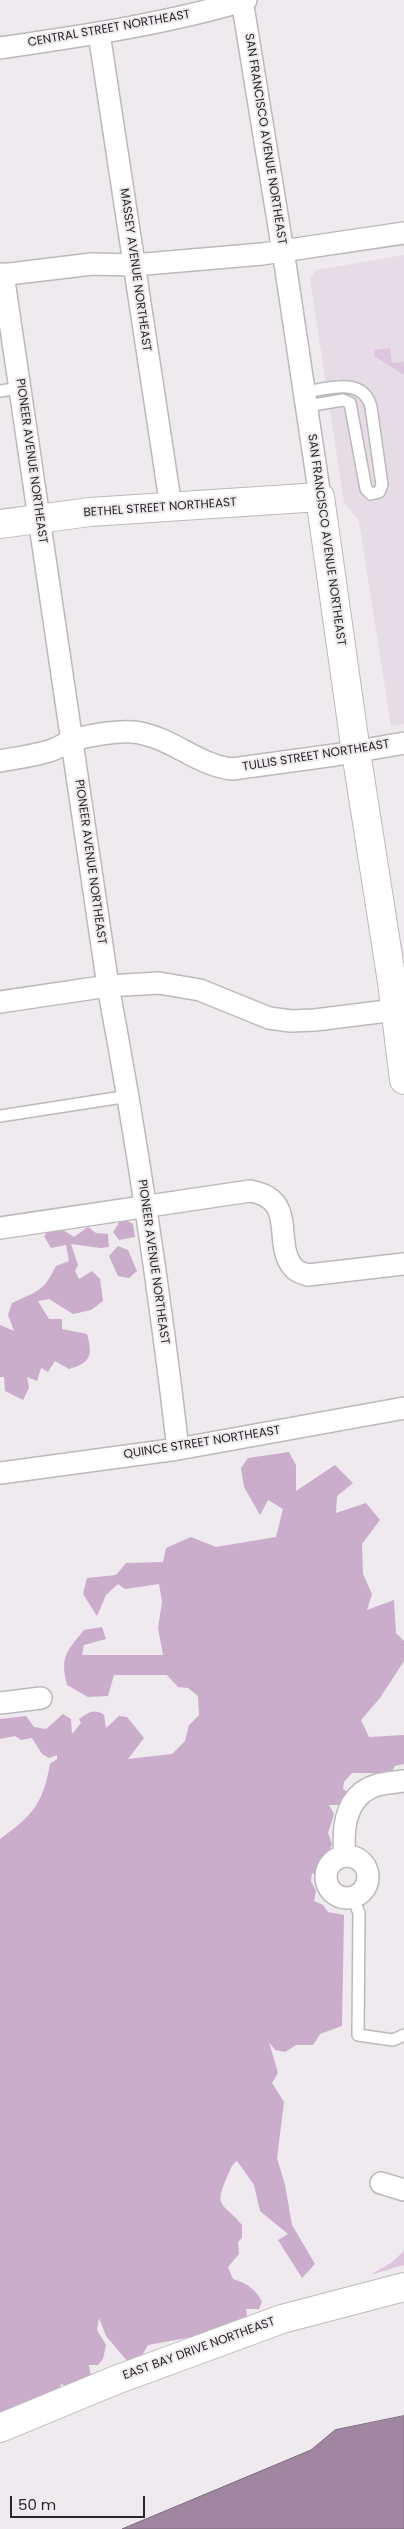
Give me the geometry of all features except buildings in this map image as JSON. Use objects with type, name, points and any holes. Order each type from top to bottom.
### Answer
[{"type":"street","name":"CENTRAL STREET NORTHEAST","points":[[0,48],[98,33],[220,8],[243,0]]},
{"type":"street","name":"SAN FRANCISCO AVENUE NORTHEAST","points":[[243,0],[306,399],[356,752],[400,1009],[404,1080]]},
{"type":"street","name":"MASSEY AVENUE NORTHEAST","points":[[98,33],[170,507]]},
{"type":"street","points":[[2,275],[92,264],[134,265],[283,252],[404,233]]},
{"type":"street","name":"PIONEER AVENUE NORTHEAST","points":[[2,275],[10,390],[39,518],[108,986],[129,1096],[163,1320],[178,1449]]},
{"type":"street","name":"BETHEL STREET NORTHEAST","points":[[0,524],[39,518],[320,497]]},
{"type":"street","name":"TULLIS STREET NORTHEAST","points":[[0,761],[50,751],[73,740],[134,732],[180,746],[204,762],[232,769],[356,752],[404,743]]},
{"type":"street","points":[[0,1002],[108,986],[158,983],[200,990],[269,1018],[290,1021],[315,1020],[400,1009]]},
{"type":"street","points":[[0,1228],[250,1191],[260,1193],[270,1199],[281,1216],[288,1258],[296,1271],[308,1275],[404,1264]]},
{"type":"street","name":"QUINCE STREET NORTHEAST","points":[[0,1473],[178,1449],[404,1408]]},
{"type":"street","points":[[0,1703],[41,1698]]},
{"type":"street","points":[[345,1856],[344,1823],[348,1810],[357,1798],[377,1785],[404,1781]]},
{"type":"street","points":[[345,1856],[352,1856],[364,1864],[368,1876],[364,1889],[353,1898],[339,1897],[328,1888],[326,1882],[325,1874],[332,1862],[345,1856]]},
{"type":"street","points":[[381,2183],[404,2190]]},
{"type":"street","name":"EAST BAY DRIVE NORTHEAST","points":[[0,2428],[116,2380],[282,2319],[404,2288]]},
{"type":"lane","points":[[348,386],[360,390],[367,396],[371,406],[382,485],[379,492],[372,494],[366,489],[350,403],[340,400],[306,399],[348,386]]},
{"type":"lane","points":[[0,1116],[129,1096]]},
{"type":"lane","points":[[353,1898],[359,1913],[358,2035],[393,2040],[404,2035]]},
{"type":"shaded area","points":[[404,255],[404,724],[391,726],[359,521],[344,502],[310,279],[316,270]]},
{"type":"shaded area","points":[[390,348],[392,363],[404,362],[404,375],[374,356],[375,350]]},
{"type":"shaded area","points":[[122,1218],[133,1224],[135,1237],[119,1240],[113,1232]]},
{"type":"shaded area","points":[[88,1227],[96,1233],[108,1234],[109,1247],[101,1248],[71,1244],[78,1265],[75,1271],[79,1279],[92,1271],[100,1279],[103,1301],[91,1310],[73,1314],[49,1299],[38,1301],[49,1319],[62,1319],[62,1329],[87,1334],[90,1353],[86,1361],[76,1367],[69,1369],[55,1361],[48,1372],[41,1368],[37,1381],[27,1377],[29,1388],[23,1400],[5,1391],[4,1377],[0,1377],[0,1325],[14,1331],[8,1315],[12,1303],[39,1290],[56,1266],[69,1261],[66,1245],[51,1248],[44,1236],[51,1228],[63,1230],[74,1237]]},
{"type":"shaded area","points":[[118,1246],[128,1250],[137,1271],[129,1278],[118,1276],[109,1256]]},
{"type":"shaded area","points":[[289,1452],[296,1465],[296,1491],[335,1465],[353,1483],[337,1496],[336,1513],[366,1503],[380,1520],[362,1544],[363,1574],[372,1594],[367,1610],[394,1600],[396,1633],[404,1641],[404,1661],[380,1698],[361,1720],[369,1737],[404,1735],[404,1764],[395,1766],[391,1773],[352,1773],[344,1782],[343,1789],[350,1793],[346,1805],[329,1805],[334,1814],[328,1833],[332,1844],[319,1876],[312,1873],[311,1881],[316,1891],[314,1901],[323,1905],[328,1912],[344,1915],[342,2026],[320,2034],[313,2045],[296,2045],[285,2052],[275,2050],[269,2042],[278,2073],[272,2083],[284,2102],[277,2158],[285,2185],[292,2225],[315,2264],[302,2278],[278,2240],[288,2234],[260,2211],[254,2185],[237,2161],[231,2168],[221,2194],[222,2204],[242,2225],[242,2238],[238,2242],[239,2254],[228,2267],[233,2279],[242,2282],[257,2293],[262,2302],[259,2309],[246,2309],[247,2317],[230,2330],[148,2345],[134,2369],[106,2336],[99,2318],[97,2330],[106,2345],[103,2359],[98,2365],[89,2365],[91,2377],[70,2387],[61,2384],[59,2391],[0,2422],[0,1839],[28,1816],[34,1808],[44,1789],[50,1764],[57,1759],[57,1755],[49,1758],[42,1754],[32,1738],[21,1740],[15,1736],[0,1739],[0,1719],[26,1716],[34,1727],[46,1729],[63,1714],[71,1719],[72,1734],[81,1723],[79,1719],[91,1712],[104,1715],[106,1728],[119,1716],[127,1717],[144,1738],[128,1759],[172,1754],[185,1741],[189,1725],[199,1715],[198,1696],[188,1688],[178,1687],[167,1675],[114,1675],[108,1696],[88,1697],[67,1685],[64,1668],[66,1655],[84,1630],[102,1627],[106,1639],[84,1645],[82,1655],[163,1655],[158,1628],[162,1602],[159,1584],[125,1589],[118,1584],[106,1595],[97,1616],[83,1594],[87,1578],[116,1575],[126,1563],[163,1562],[166,1548],[191,1537],[216,1547],[276,1537],[283,1509],[268,1500],[260,1515],[244,1487],[241,1468],[248,1458]]},
{"type":"shaded area","points":[[404,2251],[404,2265],[370,2275],[391,2263]]},
{"type":"shaded area","points":[[404,2416],[404,2529],[122,2529],[311,2450],[335,2430]]}]
